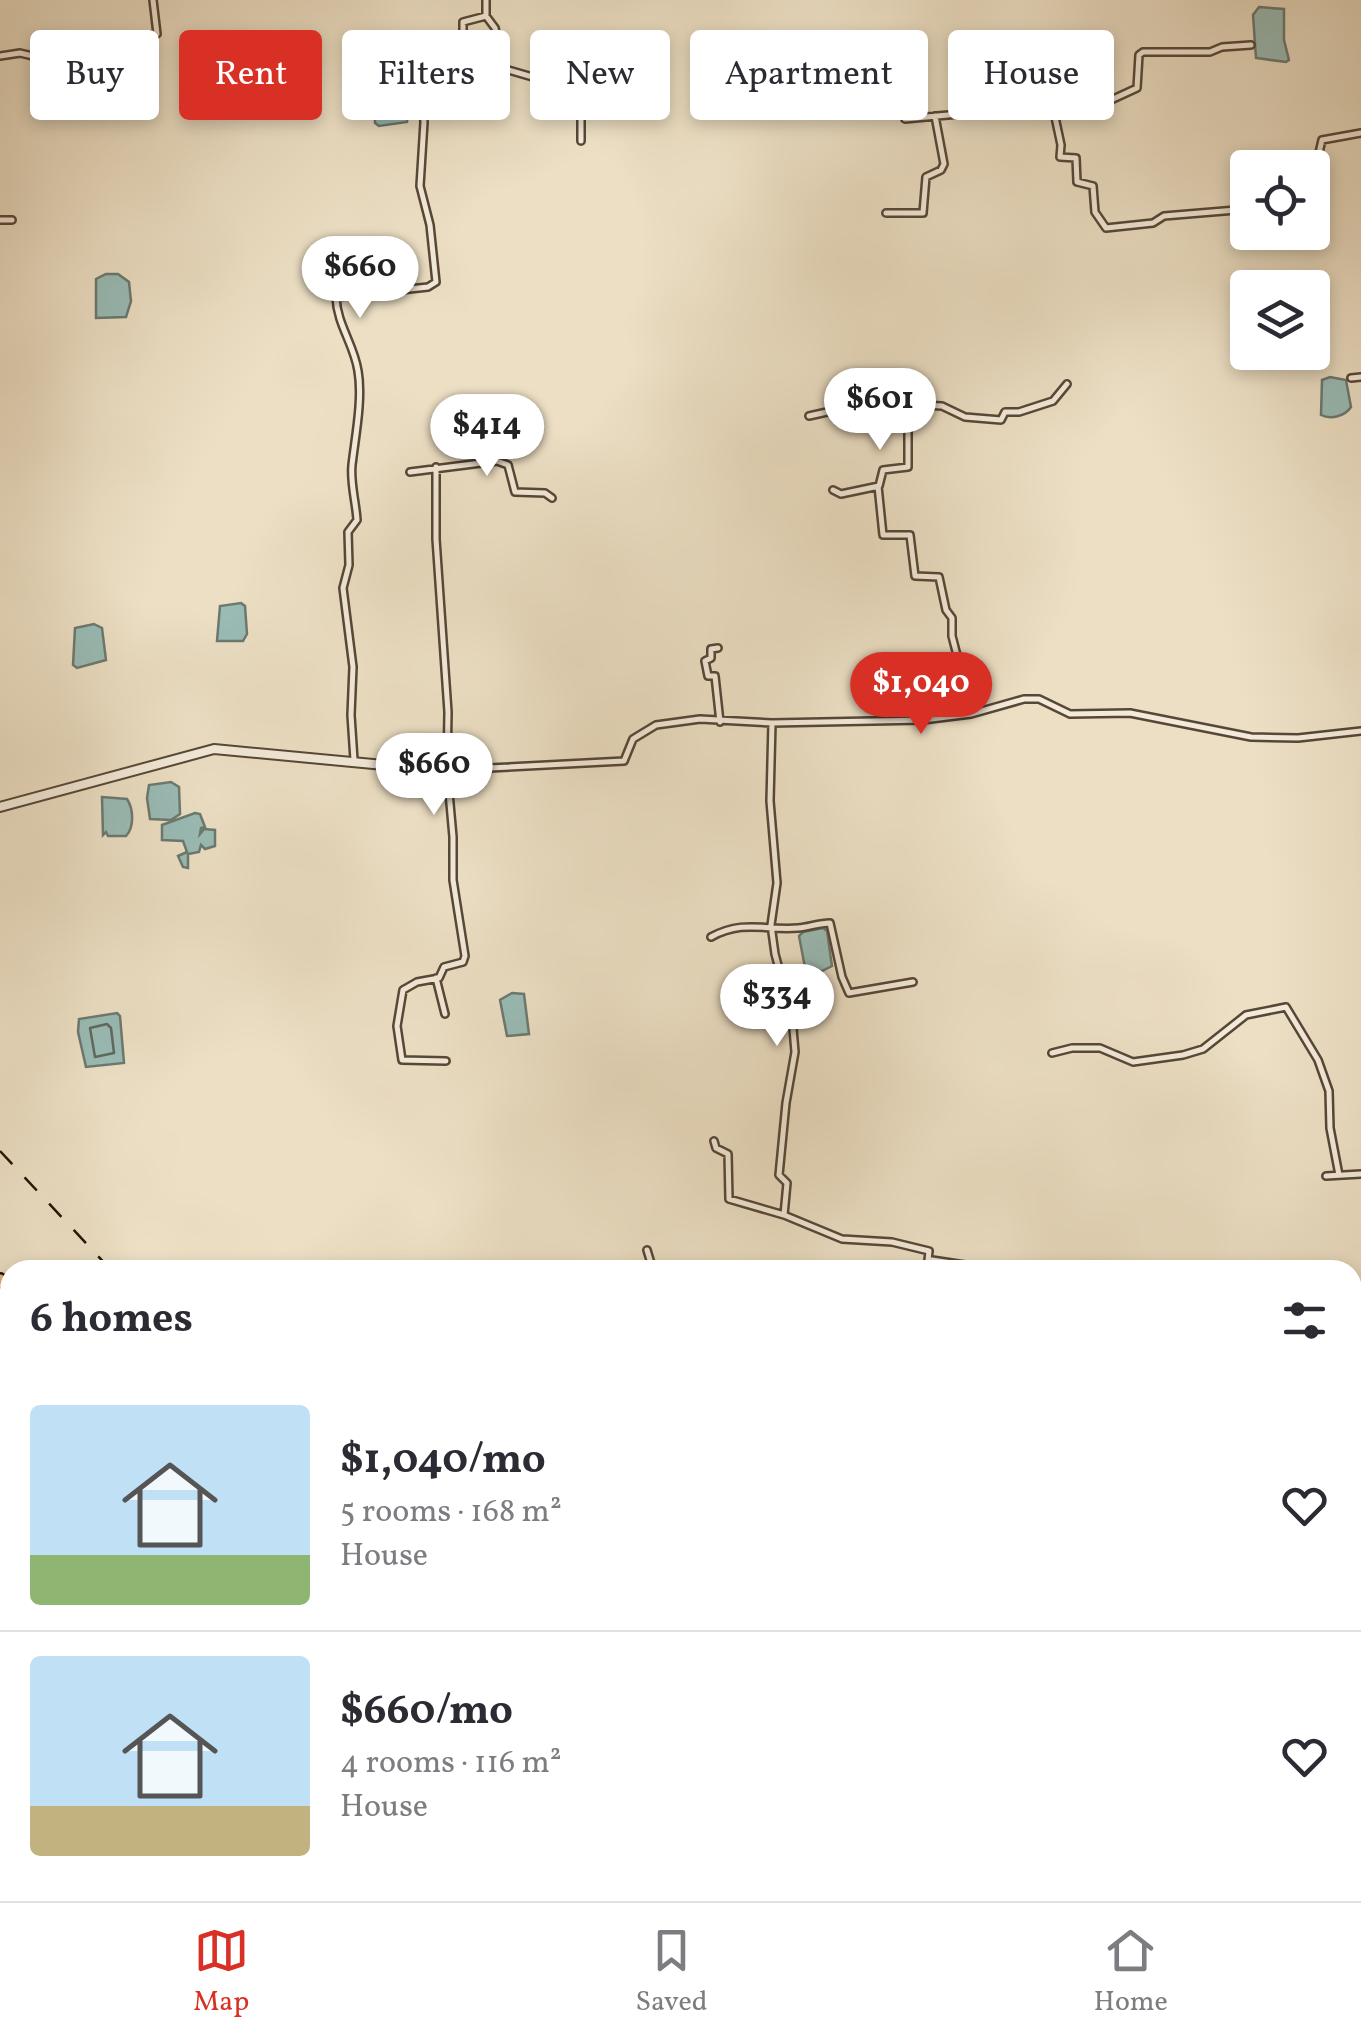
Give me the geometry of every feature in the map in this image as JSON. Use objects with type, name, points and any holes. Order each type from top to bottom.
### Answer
[{"type":"street","points":[[0,56],[90,49],[96,54],[134,37],[157,34],[152,0]]},
{"type":"street","points":[[486,0],[486,16],[495,30]]},
{"type":"street","points":[[463,30],[463,22],[486,16]]},
{"type":"street","points":[[1114,98],[1122,97],[1140,82],[1142,52],[1210,52],[1251,45]]},
{"type":"street","points":[[510,71],[581,91],[582,141]]},
{"type":"street","points":[[928,117],[948,115]]},
{"type":"street","points":[[886,214],[923,213],[926,176],[942,170],[944,164],[936,116]]},
{"type":"street","points":[[354,764],[353,667],[343,588],[348,566],[348,532],[357,520],[351,468],[360,386],[336,298],[432,286],[436,282],[430,225],[420,186],[424,120]]},
{"type":"street","points":[[1056,120],[1060,157],[1076,158],[1078,182],[1093,186],[1096,212],[1106,228],[1152,224],[1164,216],[1230,210]]},
{"type":"street","points":[[1320,150],[1322,140],[1361,134]]},
{"type":"street","points":[[0,220],[12,220]]},
{"type":"street","points":[[1351,378],[1361,377]]},
{"type":"street","points":[[809,416],[845,408],[942,406],[956,415],[1000,420],[1006,412],[1053,401],[1067,384]]},
{"type":"street","points":[[908,407],[910,464],[882,471],[878,486],[883,535],[910,535],[915,576],[939,577],[946,610],[952,618],[962,715]]},
{"type":"street","points":[[410,472],[497,461],[508,465],[515,492],[546,493],[552,498]]},
{"type":"street","points":[[436,467],[452,880],[465,956],[464,962],[444,967],[436,978],[403,990],[398,1041],[402,1060],[446,1061]]},
{"type":"street","points":[[833,490],[841,494],[878,486]]},
{"type":"street","points":[[718,648],[711,649],[711,658],[705,661],[708,676],[714,676],[720,722]]},
{"type":"street","points":[[0,807],[214,750],[447,770],[624,760],[634,739],[656,726],[700,719],[876,722],[962,715],[1024,699],[1039,699],[1070,714],[1130,714],[1251,737],[1298,738],[1361,731]]},
{"type":"street","points":[[772,722],[770,800],[778,883],[772,926],[775,954],[792,1018],[795,1052],[780,1150],[779,1175],[787,1183],[784,1215]]},
{"type":"street","points":[[712,937],[735,928],[795,929],[830,922],[849,993],[912,982]]},
{"type":"street","points":[[436,978],[445,1014]]},
{"type":"street","points":[[1052,1053],[1100,1048],[1132,1062],[1183,1055],[1204,1049],[1246,1015],[1286,1007],[1318,1060],[1328,1091],[1339,1176]]},
{"type":"street","points":[[714,1141],[716,1148],[728,1154],[729,1199],[784,1215],[842,1239],[912,1245],[929,1252],[930,1259],[936,1260]]},
{"type":"street","points":[[1326,1176],[1361,1174]]},
{"type":"street","points":[[648,1250],[650,1260]]},
{"type":"water","points":[[1259,7],[1284,9],[1284,40],[1289,60],[1286,62],[1256,58],[1253,15]]},
{"type":"water","points":[[375,120],[407,120],[379,126]]},
{"type":"water","points":[[118,274],[129,282],[131,301],[126,317],[96,318],[96,279]]},
{"type":"water","points":[[1322,380],[1346,380],[1351,407],[1333,417],[1321,415]]},
{"type":"water","points":[[220,606],[245,606],[247,634],[243,641],[217,641]]},
{"type":"water","points":[[94,624],[102,628],[106,660],[77,668],[73,665],[75,628]]},
{"type":"water","points":[[171,782],[179,787],[180,814],[171,820],[150,819],[149,785]]},
{"type":"water","points":[[102,797],[127,799],[132,817],[126,836],[108,836],[106,832],[103,835]]},
{"type":"water","points":[[200,814],[205,827],[200,834],[204,829],[215,830],[215,846],[205,849],[201,845],[199,852],[188,854],[188,868],[183,867],[178,856],[187,852],[183,841],[162,840],[162,825]]},
{"type":"water","points":[[823,928],[827,931],[832,966],[816,974],[806,973],[799,936]]},
{"type":"water","points":[[512,993],[524,994],[529,1034],[507,1036],[500,1000]]},
{"type":"water","points":[[117,1013],[124,1063],[86,1067],[79,1019]]},
{"type":"railway","points":[[0,1151],[102,1260]]}]
